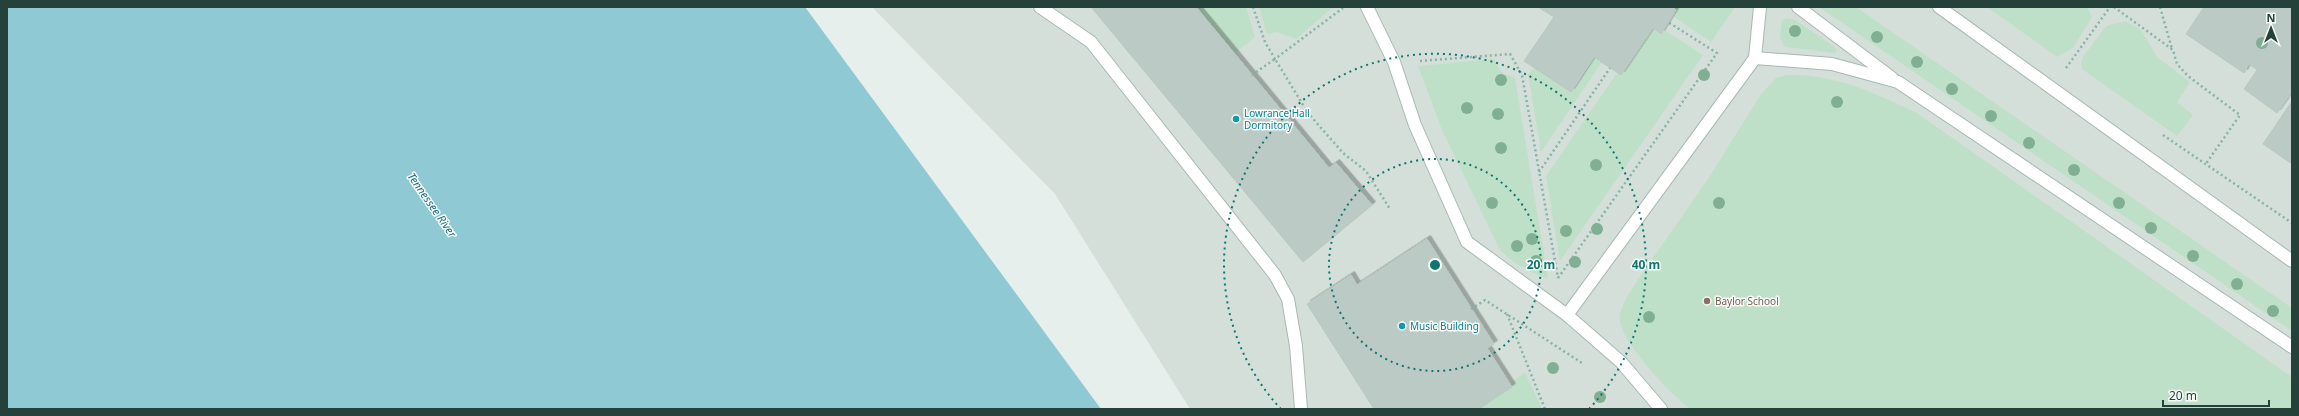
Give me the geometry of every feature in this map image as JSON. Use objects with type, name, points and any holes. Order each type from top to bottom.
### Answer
[{"type":"lane","points":[[1040,7],[1091,42],[1275,275],[1288,299],[1296,346],[1301,409]]},
{"type":"lane","points":[[1367,7],[1394,62],[1415,125],[1468,242],[1567,315],[1621,362],[1661,409]]},
{"type":"lane","points":[[1567,315],[1756,58],[1760,7]]},
{"type":"lane","points":[[1798,7],[1898,82],[2292,347]]},
{"type":"lane","points":[[1939,7],[2292,261]]},
{"type":"lane","points":[[1756,58],[1832,64],[1898,82]]},
{"type":"path","points":[[1253,7],[1265,42],[1308,113],[1343,153],[1366,171],[1390,209]]},
{"type":"path","points":[[1252,75],[1345,7]]},
{"type":"path","points":[[2053,88],[2110,7]]},
{"type":"path","points":[[2114,7],[2173,50]]},
{"type":"path","points":[[2160,7],[2177,64],[2188,76],[2240,115],[2189,187]]},
{"type":"path","points":[[1394,62],[1510,54],[1522,75],[1558,278],[1717,53],[1668,22]]},
{"type":"path","points":[[1538,172],[1610,68]]},
{"type":"path","points":[[1471,309],[1485,300],[1587,367]]},
{"type":"path","points":[[1507,314],[1545,409]]},
{"type":"shaded area","name":"Baylor School","points":[[872,7],[2292,7],[2292,409],[1190,409],[1055,194]]},
{"type":"green space","points":[[1196,7],[1246,7],[1255,37],[1234,54]]},
{"type":"green space","points":[[1259,7],[1333,7],[1296,39],[1277,32],[1267,34]]},
{"type":"green space","points":[[1673,7],[1735,7],[1711,42],[1673,16],[1676,10]]},
{"type":"green space","points":[[1819,7],[1856,7],[2292,308],[2292,331]]},
{"type":"green space","points":[[1987,7],[2087,7],[2092,17],[2073,48],[2057,57]]},
{"type":"green space","points":[[1788,18],[1795,20],[1835,47],[1837,51],[1834,53],[1785,47],[1780,37],[1782,20]]},
{"type":"green space","points":[[2125,21],[2141,30],[2157,57],[2190,82],[2177,102],[2193,115],[2177,136],[2082,69],[2081,64],[2083,57],[2106,26]]},
{"type":"green space","points":[[1653,29],[1660,34],[1663,29],[1703,55],[1560,261],[1546,176],[1617,73],[1621,75]]},
{"type":"green space","points":[[1594,57],[1602,62],[1541,152],[1528,74],[1534,68],[1571,92]]},
{"type":"green space","points":[[1494,59],[1501,72],[1515,78],[1548,278],[1521,267],[1499,248],[1442,130],[1418,66]]},
{"type":"green space","points":[[1786,75],[1804,75],[1838,81],[1869,91],[1917,113],[2292,377],[2292,409],[1691,409],[1672,393],[1638,355],[1623,330],[1620,320],[1621,310],[1637,281],[1708,179],[1761,94],[1776,78]]},
{"type":"green space","points":[[1525,372],[1542,409],[1479,409],[1512,387],[1509,384]]},
{"type":"water","name":"Tennessee River","points":[[7,7],[805,7],[1101,409],[7,409]]},
{"type":"building","name":"Lowrance Hall Dormitory","points":[[1091,7],[1196,7],[1329,168],[1336,163],[1372,205],[1303,262]]},
{"type":"building","points":[[1538,7],[1673,7],[1676,10],[1661,34],[1653,28],[1621,75],[1594,57],[1571,92],[1524,61],[1554,17]]},
{"type":"building","points":[[2204,7],[2292,7],[2292,94],[2291,93],[2277,113],[2244,89],[2257,70],[2249,64],[2244,73],[2186,34]]},
{"type":"building","points":[[2292,101],[2292,164],[2263,144]]},
{"type":"building","name":"Music Building","points":[[1427,239],[1494,344],[1487,348],[1512,387],[1479,409],[1374,409],[1307,304],[1351,275],[1357,285]]},
{"type":"place","name":"Lowrance Hall Dormitory","points":[[1236,119]]},
{"type":"place","name":"Baylor School","points":[[1707,301]]},
{"type":"place","name":"Music Building","points":[[1402,326]]}]
